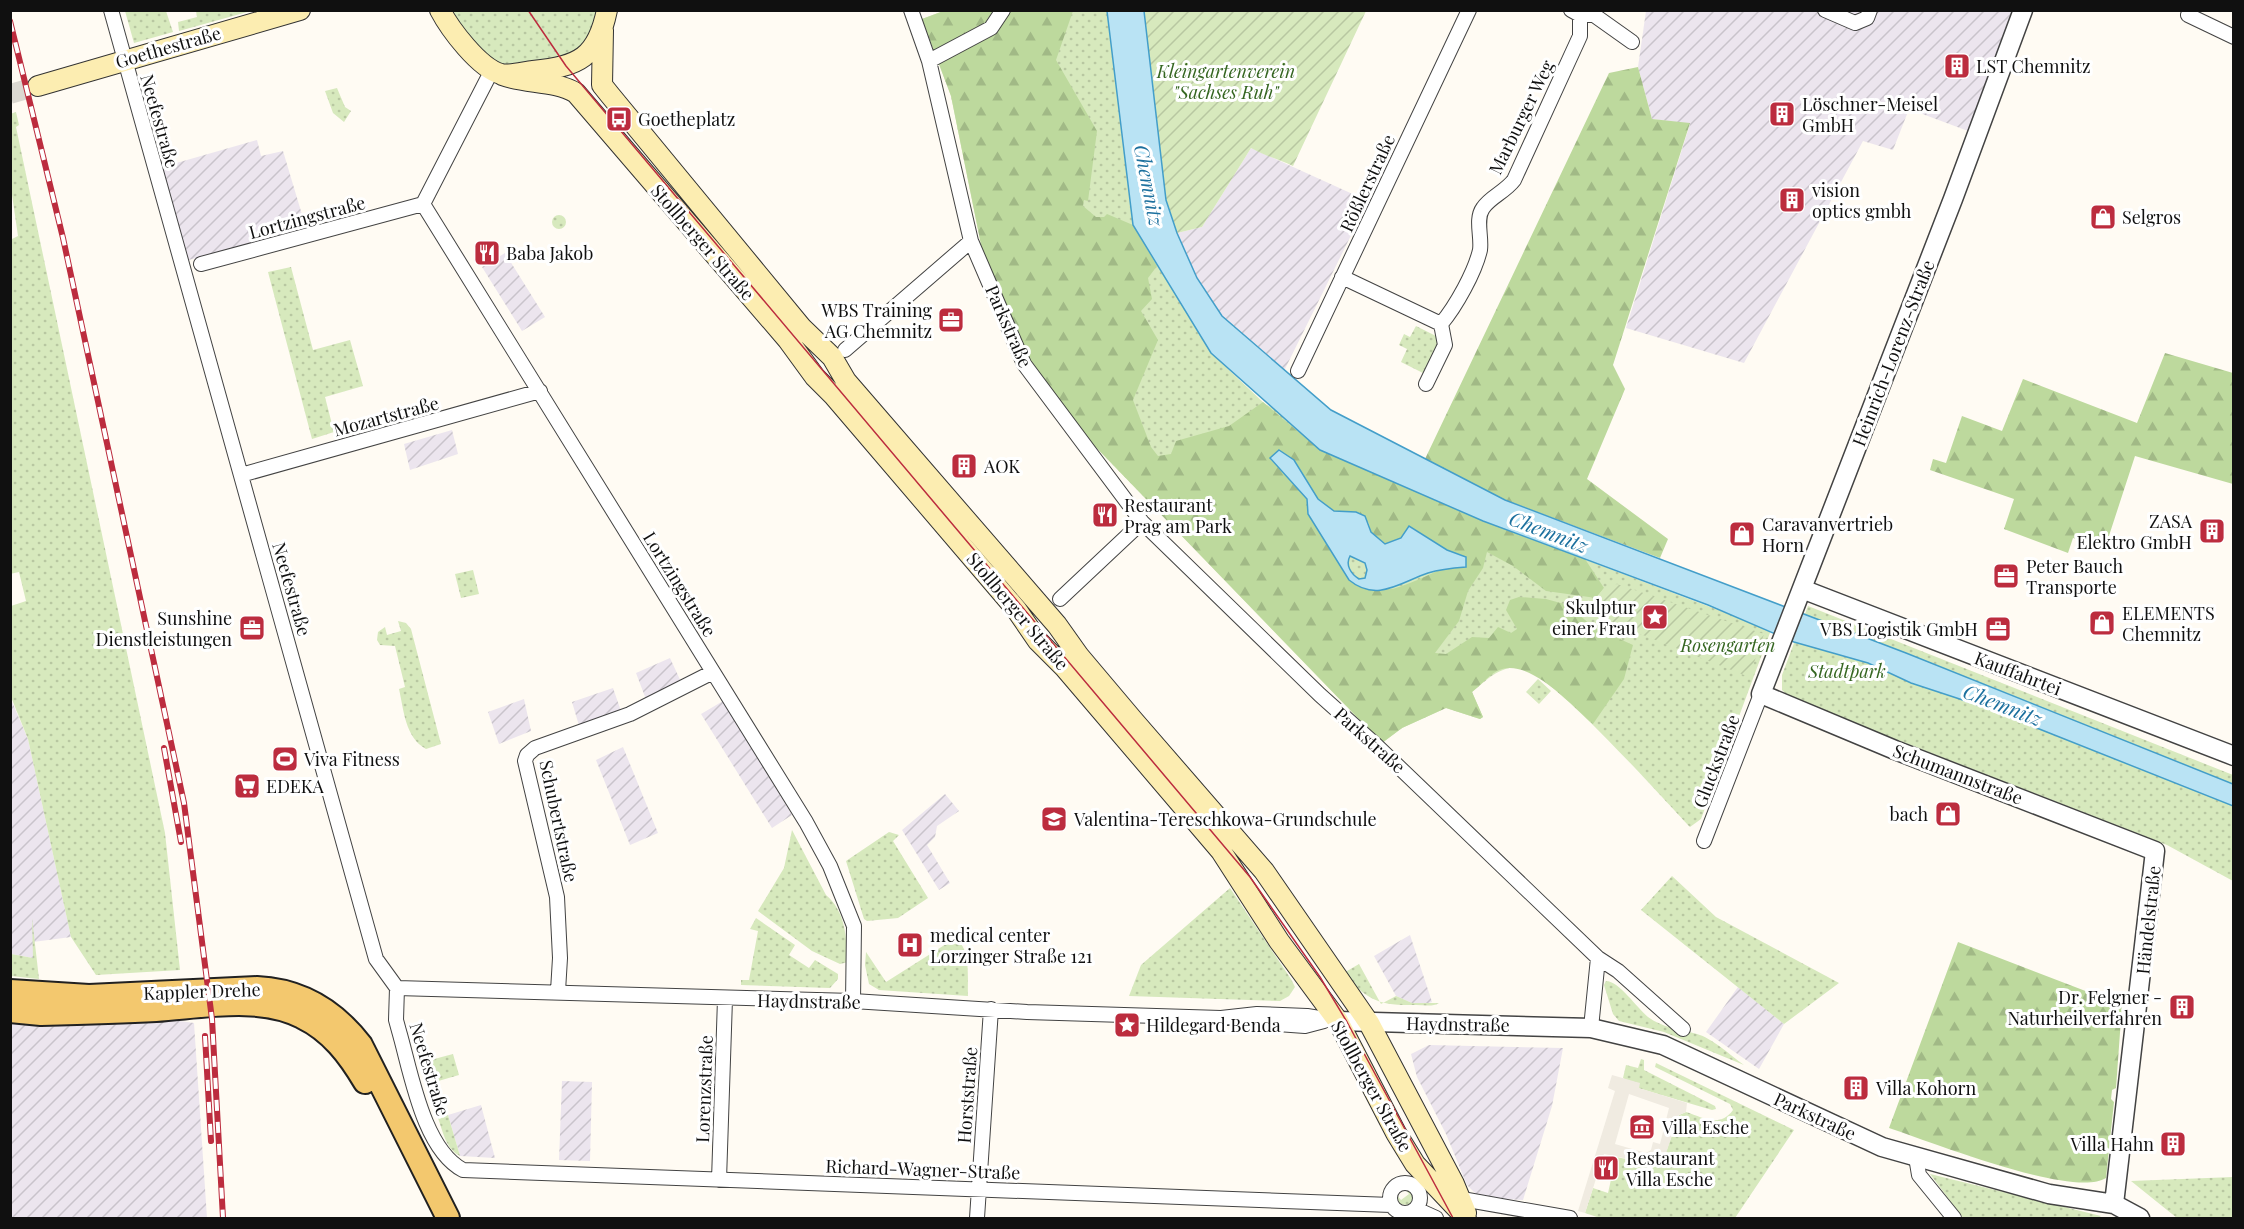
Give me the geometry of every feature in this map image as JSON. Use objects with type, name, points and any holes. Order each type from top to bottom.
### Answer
[{"type":"main road","name":"Goethestraße","points":[[38,86],[124,59],[300,10]]},
{"type":"main road","points":[[440,10],[449,27],[497,72],[572,64],[593,50],[603,30],[607,10]]},
{"type":"main road","name":"Stollberger Straße","points":[[603,30],[602,85],[802,328],[832,357],[846,381],[1057,625],[1079,656],[1264,871],[1369,1023],[1462,1198],[1467,1218]]},
{"type":"main road","name":"Stollberger Straße","points":[[497,72],[533,83],[563,86],[576,93],[788,340],[814,377],[834,396],[1016,609],[1038,641],[1065,668],[1221,851],[1331,1021],[1416,1164],[1467,1218]]},
{"type":"main road","name":"Kappler Drehe","points":[[10,991],[89,996],[257,988],[284,991],[311,1002],[342,1023],[361,1045],[448,1218]]},
{"type":"main road","name":"Kappler Drehe","points":[[10,1011],[41,1014],[254,1005],[275,1008],[303,1017],[329,1035],[352,1062],[397,1146],[431,1218]]},
{"type":"street","name":"Neefestraße","points":[[111,10],[376,959],[397,988],[396,1020],[433,1139],[445,1158],[454,1165]]},
{"type":"street","name":"Parkstraße","points":[[911,10],[929,61],[972,241],[1024,364],[1142,522],[1320,695],[1385,753],[1598,958],[1618,972],[1683,1029]]},
{"type":"street","points":[[929,61],[991,28],[1003,10]]},
{"type":"street","name":"Rößlerstraße","points":[[1298,371],[1469,10]]},
{"type":"street","points":[[1825,10],[1855,23],[1868,18],[1870,10]]},
{"type":"street","name":"Heinrich-Lorenz-Straße","points":[[1761,694],[2000,77],[2023,10]]},
{"type":"street","name":"Marburger Weg","points":[[1441,324],[1453,309],[1479,254],[1480,215],[1483,207],[1508,189],[1514,180],[1580,36],[1575,13],[1594,15],[1632,42]]},
{"type":"street","points":[[2188,15],[2234,37]]},
{"type":"street","points":[[423,204],[497,72]]},
{"type":"street","name":"Lortzingstraße","points":[[201,264],[423,204],[806,822],[847,905],[856,944],[854,1001]]},
{"type":"street","points":[[845,350],[972,241]]},
{"type":"street","points":[[1342,277],[1441,324],[1445,345],[1426,384]]},
{"type":"street","name":"Mozartstraße","points":[[241,475],[540,391]]},
{"type":"street","points":[[1060,599],[1142,522]]},
{"type":"street","name":"Kauffahrtei","points":[[1802,589],[2234,756]]},
{"type":"street","name":"Schubertstraße","points":[[558,991],[560,958],[557,897],[525,761],[527,755],[535,748],[630,714],[713,672]]},
{"type":"street","name":"Gluckstraße","points":[[1704,841],[1761,694]]},
{"type":"street","name":"Schumannstraße","points":[[1761,694],[1904,753],[2155,851]]},
{"type":"street","name":"Händelstraße","points":[[2114,1204],[2155,851]]},
{"type":"street","points":[[1591,1028],[1598,958]]},
{"type":"street","name":"Haydnstraße","points":[[397,988],[854,1001],[1221,1018],[1257,1014],[1307,1016],[1331,1021],[1369,1023],[1591,1028]]},
{"type":"street","name":"Lorenzstraße","points":[[719,1180],[725,999]]},
{"type":"street","name":"Horststraße","points":[[976,1218],[991,1009]]},
{"type":"street","name":"Parkstraße","points":[[1591,1028],[1663,1045],[1794,1108],[1882,1147],[2049,1194],[2114,1204],[2140,1218]]},
{"type":"street","points":[[1916,1157],[1919,1175],[1954,1218]]},
{"type":"street","name":"Richard-Wagner-Straße","points":[[454,1165],[463,1170],[1391,1205],[1400,1212],[1409,1213],[1416,1209],[1436,1218]]},
{"type":"street","points":[[1391,1205],[1392,1190],[1400,1183],[1408,1183],[1419,1192],[1421,1200],[1416,1209]]},
{"type":"street","points":[[1462,1198],[1570,1218]]},
{"type":"shaded area","points":[[1646,11],[2012,11],[1968,131],[1909,109],[1893,150],[1863,141],[1744,363],[1626,328],[1690,124],[1652,119],[1638,67]]},
{"type":"shaded area","points":[[257,140],[261,156],[283,151],[306,228],[185,261],[159,168]]},
{"type":"shaded area","points":[[1251,148],[1368,201],[1284,371],[1222,316],[1197,278],[1177,233],[1202,227]]},
{"type":"shaded area","points":[[505,253],[545,317],[522,331],[482,267]]},
{"type":"shaded area","points":[[452,430],[458,454],[410,470],[404,444]]},
{"type":"shaded area","points":[[670,658],[682,684],[647,702],[636,673]]},
{"type":"shaded area","points":[[613,688],[622,714],[580,729],[572,702]]},
{"type":"shaded area","points":[[10,697],[28,739],[71,937],[33,942],[33,958],[11,954]]},
{"type":"shaded area","points":[[524,699],[531,731],[499,744],[488,712]]},
{"type":"shaded area","points":[[723,701],[792,815],[772,828],[701,714]]},
{"type":"shaded area","points":[[623,747],[658,833],[630,845],[596,760]]},
{"type":"shaded area","points":[[945,794],[959,811],[937,826],[935,837],[927,845],[950,883],[939,890],[902,830]]},
{"type":"shaded area","points":[[1410,935],[1432,1002],[1425,1004],[1412,1003],[1396,996],[1374,956]]},
{"type":"shaded area","points":[[1738,987],[1784,1024],[1759,1069],[1706,1032]]},
{"type":"shaded area","points":[[173,1020],[194,1023],[207,1218],[11,1218],[11,1023],[42,1027]]},
{"type":"shaded area","points":[[1429,1045],[1563,1048],[1552,1106],[1523,1200],[1480,1198],[1467,1185],[1446,1134],[1417,1077],[1411,1054]]},
{"type":"shaded area","points":[[1612,1075],[1640,1083],[1639,1088],[1687,1103],[1686,1112],[1679,1115],[1665,1156],[1652,1164],[1604,1154],[1585,1213],[1578,1211],[1615,1091],[1608,1088]],"holes":[[[1629,1094],[1669,1108],[1660,1144],[1653,1142],[1651,1150],[1646,1153],[1615,1144]]]},
{"type":"shaded area","points":[[562,1081],[592,1082],[590,1161],[559,1160]]},
{"type":"shaded area","points":[[481,1105],[495,1158],[460,1156],[448,1115]]},
{"type":"green space","points":[[251,10],[179,31],[178,22],[197,17],[196,11]]},
{"type":"green space","points":[[946,10],[1107,11],[1133,225],[1211,353],[1265,404],[1483,521],[1771,630],[1701,819],[1690,827],[1579,711],[1533,673],[1519,667],[1499,672],[1472,692],[1483,717],[1480,719],[1446,708],[1402,728],[1382,743],[1029,378],[992,299],[951,96],[922,19]],"holes":[[[1309,515],[1426,574],[1349,580]],[[1610,622],[1764,634],[1699,656]]]},
{"type":"green space","points":[[946,10],[1073,11],[1056,60],[1097,131],[1088,201],[1084,200],[1083,206],[1096,217],[1104,217],[1107,214],[1133,225],[1157,266],[1148,278],[1152,299],[1141,311],[1158,340],[1133,400],[1151,447],[1158,456],[1171,454],[1176,441],[1229,426],[1263,402],[1320,450],[1483,521],[1585,559],[1604,588],[1596,598],[1546,591],[1513,566],[1487,552],[1483,568],[1468,591],[1459,621],[1435,653],[1446,654],[1472,637],[1489,638],[1498,627],[1511,633],[1517,629],[1506,610],[1510,600],[1519,597],[1546,599],[1568,605],[1593,627],[1633,645],[1624,679],[1593,724],[1548,684],[1522,670],[1509,668],[1497,671],[1472,692],[1483,717],[1480,719],[1446,708],[1402,728],[1382,743],[1029,378],[992,299],[951,96],[922,19]],"holes":[[[1278,450],[1294,460],[1318,499],[1334,511],[1356,512],[1369,523],[1371,532],[1385,544],[1402,538],[1409,526],[1447,550],[1465,557],[1397,588],[1375,587],[1349,580],[1309,515],[1307,499],[1270,459]]]},
{"type":"green space","points":[[125,11],[166,11],[173,32],[134,43]]},
{"type":"green space","points":[[440,11],[607,11],[593,50],[502,75]]},
{"type":"green space","name":"Kleingartenverein \"Sachses Ruh\"","points":[[1144,11],[1366,11],[1293,166],[1251,148],[1202,227],[1177,233],[1166,200]]},
{"type":"green space","points":[[1638,67],[1652,119],[1690,123],[1613,365],[1625,389],[1587,479],[1668,539],[1660,558],[1505,500],[1425,459],[1609,73]]},
{"type":"green space","points":[[337,88],[345,107],[351,111],[344,122],[333,113],[325,91]]},
{"type":"green space","points":[[16,112],[19,125],[16,127],[165,833],[180,970],[96,975],[71,937],[28,739],[11,697],[11,606],[26,601],[19,572],[10,574],[10,240],[18,236],[10,181],[10,114]]},
{"type":"green space","points":[[559,215],[564,217],[566,222],[564,227],[559,229],[554,227],[552,222],[554,217]]},
{"type":"green space","points":[[291,267],[313,350],[350,340],[363,386],[325,397],[334,432],[312,439],[268,272]]},
{"type":"green space","points":[[1416,326],[1440,338],[1423,373],[1401,362],[1407,349],[1399,345],[1404,334],[1410,337]]},
{"type":"green space","points":[[2165,353],[2233,373],[2233,484],[2135,456],[2105,548],[2073,538],[2068,553],[2004,529],[2014,499],[1930,470],[1933,459],[1946,463],[1962,416],[2002,431],[2023,379],[2137,423]]},
{"type":"green space","points":[[1350,556],[1365,563],[1367,570],[1365,578],[1359,579],[1351,572],[1348,563]]},
{"type":"green space","points":[[473,570],[479,594],[461,598],[455,574]]},
{"type":"green space","name":"Rosengarten","points":[[1617,584],[1764,634],[1749,677],[1610,622],[1602,615],[1596,598],[1604,588]]},
{"type":"green space","name":"Stadtpark","points":[[1808,606],[2233,775],[2233,881],[2167,845],[1790,698],[1782,690],[1782,675]]},
{"type":"green space","points":[[398,621],[406,623],[411,629],[441,744],[426,749],[414,738],[406,723],[399,689],[405,687],[395,646],[380,645],[377,640],[378,632],[385,627],[387,635],[401,631]]},
{"type":"green space","points":[[1538,679],[1551,691],[1539,704],[1526,692]]},
{"type":"green space","points":[[792,830],[826,895],[838,909],[844,925],[848,962],[840,964],[812,951],[758,911],[784,868]]},
{"type":"green space","points":[[889,832],[899,835],[893,841],[928,898],[898,918],[867,921],[864,919],[846,861]]},
{"type":"green space","points":[[1672,876],[1716,917],[1839,983],[1784,1024],[1641,910]]},
{"type":"green space","points":[[1230,888],[1291,979],[1295,987],[1289,996],[1280,1001],[1129,996],[1141,965]]},
{"type":"green space","points":[[32,918],[39,979],[11,976],[11,954],[33,958]]},
{"type":"green space","points":[[756,918],[795,945],[789,955],[809,968],[815,960],[838,974],[838,979],[830,988],[741,985],[741,980],[749,980],[758,931],[750,929]]},
{"type":"green space","points":[[954,939],[964,948],[966,955],[968,996],[879,990],[869,984],[865,965],[866,952],[886,982]]},
{"type":"green space","points":[[1958,942],[2122,1005],[2116,1088],[2112,1090],[2111,1099],[2114,1102],[2106,1178],[2089,1182],[2064,1181],[2033,1175],[1889,1128]]},
{"type":"green space","points":[[1359,964],[1379,1001],[1360,990],[1342,974]]},
{"type":"green space","points":[[1606,981],[1622,990],[1654,1021],[1703,1036],[1744,1065],[1664,1032],[1619,1021],[1613,1014],[1604,985]]},
{"type":"green space","points":[[1396,996],[1412,1003],[1439,1003],[1403,1005],[1384,1003]]},
{"type":"green space","points":[[453,1054],[459,1075],[428,1084],[423,1062]]},
{"type":"green space","points":[[1641,1059],[1644,1060],[1644,1070],[1715,1106],[1716,1109],[1712,1110],[1638,1088],[1623,1078],[1626,1065],[1638,1068]]},
{"type":"green space","points":[[1656,1063],[1794,1130],[1735,1218],[1600,1218],[1585,1213],[1593,1188],[1608,1193],[1616,1157],[1652,1164],[1665,1155],[1679,1115],[1686,1112],[1705,1119],[1717,1120],[1728,1116],[1733,1110],[1730,1104],[1655,1067]]},
{"type":"green space","points":[[448,1115],[460,1156],[448,1145],[438,1118]]},
{"type":"green space","points":[[1930,1174],[2101,1216],[2098,1218],[1963,1218]]},
{"type":"green space","points":[[2233,1177],[2233,1218],[2177,1218],[2131,1181]]},
{"type":"green space","points":[[1405,1189],[1414,1192],[1413,1202],[1409,1205],[1398,1204],[1395,1200],[1397,1195],[1401,1200],[1409,1194]]},
{"type":"water","name":"Chemnitz","points":[[1107,11],[1144,11],[1166,200],[1177,233],[1197,278],[1222,316],[1331,410],[1505,500],[1906,653],[2233,784],[2233,806],[1984,707],[1911,683],[1868,663],[1794,642],[1708,605],[1483,521],[1320,450],[1211,353],[1133,225]]},
{"type":"water","points":[[1279,450],[1294,460],[1318,499],[1334,511],[1356,512],[1365,516],[1371,532],[1385,544],[1401,538],[1409,526],[1447,550],[1466,557],[1466,567],[1433,572],[1379,590],[1359,587],[1349,580],[1308,514],[1307,499],[1270,458]],"holes":[[[1350,556],[1365,563],[1367,570],[1365,578],[1359,579],[1350,569],[1348,563]]]},
{"type":"tunnel","points":[[10,94],[38,86]]},
{"type":"tram line","points":[[528,10],[566,66],[1250,877],[1320,977],[1347,1022],[1453,1218]]},
{"type":"railway","points":[[10,21],[63,238],[184,803],[212,1019],[223,1218]]},
{"type":"railway","points":[[164,748],[181,842]]},
{"type":"railway","points":[[205,1036],[211,1141]]},
{"type":"place","name":"LST Chemnitz","points":[[1957,66]]},
{"type":"place","name":"Löschner-Meisel GmbH","points":[[1782,114]]},
{"type":"place","name":"Goetheplatz","points":[[619,119]]},
{"type":"place","name":"vision optics gmbh","points":[[1792,200]]},
{"type":"place","name":"Selgros","points":[[2103,217]]},
{"type":"place","name":"Baba Jakob","points":[[487,253]]},
{"type":"place","name":"WBS Training AG Chemnitz","points":[[951,320]]},
{"type":"place","name":"AOK","points":[[964,466]]},
{"type":"place","name":"Restaurant Prag am Park","points":[[1105,515]]},
{"type":"place","name":"ZASA Elektro GmbH","points":[[2212,531]]},
{"type":"place","name":"Caravanvertrieb Horn","points":[[1742,534]]},
{"type":"place","name":"Peter Bauch Transporte","points":[[2006,576]]},
{"type":"place","name":"Skulptur einer Frau","points":[[1655,617]]},
{"type":"place","name":"ELEMENTS Chemnitz","points":[[2102,623]]},
{"type":"place","name":"Sunshine Dienstleistungen","points":[[252,628]]},
{"type":"place","name":"VBS Logistik GmbH","points":[[1998,629]]},
{"type":"place","name":"Viva Fitness","points":[[285,759]]},
{"type":"place","name":"EDEKA","points":[[247,786]]},
{"type":"place","name":"bach","points":[[1948,814]]},
{"type":"place","name":"Valentina-Tereschkowa-Grundschule","points":[[1054,819]]},
{"type":"place","name":"medical center Lorzinger Straße 121","points":[[910,945]]},
{"type":"place","name":"Dr. Felgner - Naturheilverfahren","points":[[2182,1007]]},
{"type":"place","name":"Hildegard Benda","points":[[1127,1025]]},
{"type":"place","name":"Villa Kohorn","points":[[1856,1088]]},
{"type":"place","name":"Villa Esche","points":[[1642,1127]]},
{"type":"place","name":"Villa Hahn","points":[[2173,1144]]},
{"type":"place","name":"Restaurant Villa Esche","points":[[1606,1168]]}]
